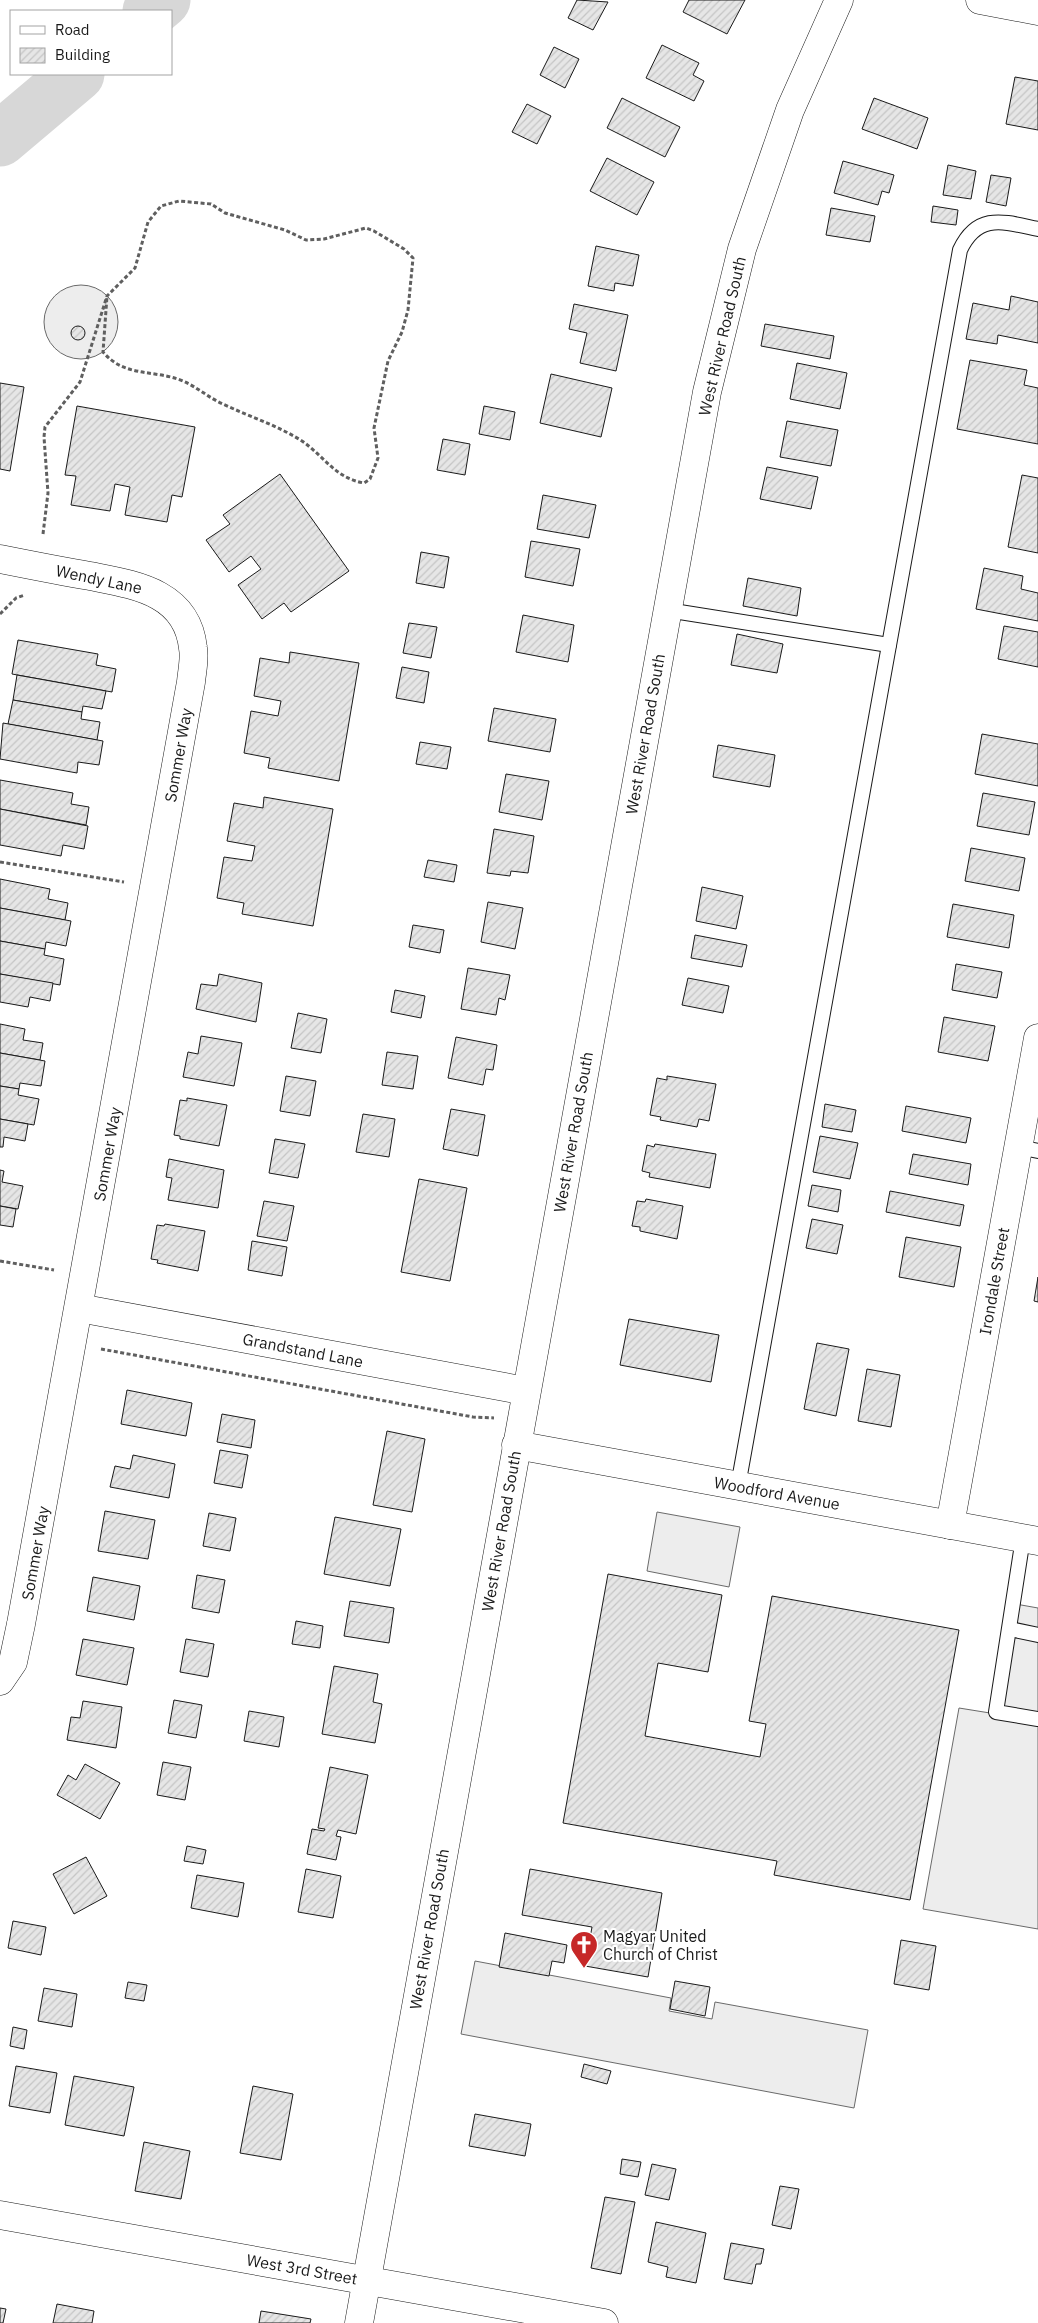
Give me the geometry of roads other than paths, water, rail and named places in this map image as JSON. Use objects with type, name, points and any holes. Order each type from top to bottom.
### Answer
[{"type":"main road","name":"West River Road South","points":[[359,2323],[706,392],[742,249],[790,110],[839,0]]},
{"type":"main road","points":[[980,0],[1038,11]]},
{"type":"main road","name":"Wendy Lane","points":[[0,559],[136,585],[160,596],[170,604],[186,624]]},
{"type":"main road","name":"Sommer Way","points":[[0,1681],[8,1671],[16,1650],[80,1308],[191,682],[193,648],[186,624]]},
{"type":"main road","name":"Irondale Street","points":[[950,1525],[1028,1149],[1038,1038]]},
{"type":"main road","name":"Grandstand Lane","points":[[80,1308],[526,1391]]},
{"type":"main road","name":"Woodford Avenue","points":[[516,1445],[1031,1539]]},
{"type":"main road","name":"West 3rd Street","points":[[0,2215],[604,2323]]},
{"type":"lane","points":[[738,1486],[960,250],[967,236],[984,223],[1004,222],[1038,229]]},
{"type":"lane","points":[[667,610],[890,645]]},
{"type":"lane","points":[[1031,1539],[1010,1629],[996,1712],[1038,1720]]},
{"type":"lane","points":[[1010,1629],[1038,1634]]},
{"type":"waterway","points":[[151,10],[163,0]]},
{"type":"waterway","points":[[0,139],[76,75]]},
{"type":"place","name":"Magyar United Church of Christ","points":[[584,1969]]}]
